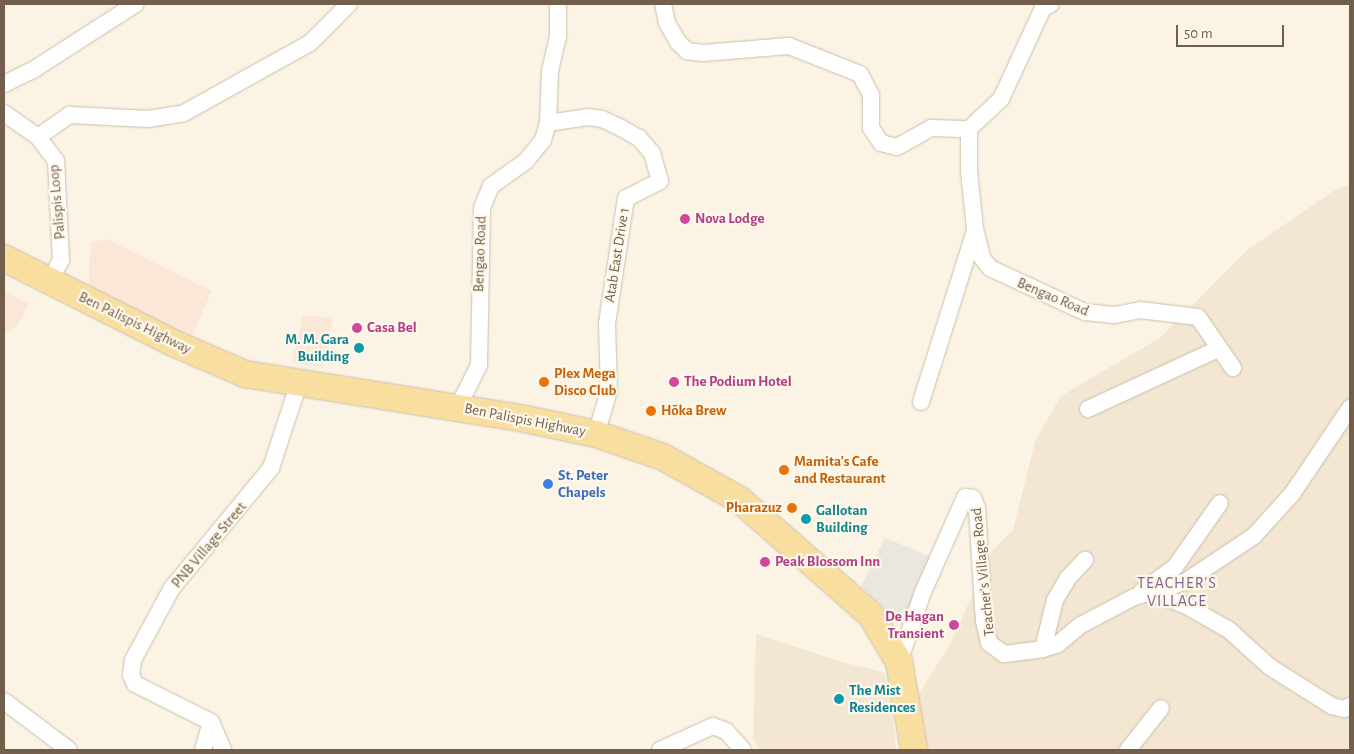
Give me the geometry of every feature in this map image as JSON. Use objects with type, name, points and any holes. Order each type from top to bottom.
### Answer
[{"type":"main road","name":"Ben Palispis Highway","points":[[4,258],[224,366],[245,374],[458,407],[596,434],[664,457],[740,500],[872,615],[899,662],[914,750]]},
{"type":"street","points":[[4,84],[33,70],[136,4]]},
{"type":"street","points":[[38,137],[70,115],[138,119],[184,113],[310,43],[349,4]]},
{"type":"street","name":"Bengao Road","points":[[458,407],[479,365],[482,208],[491,186],[535,151],[543,140],[548,123],[558,4]]},
{"type":"street","points":[[663,4],[667,23],[678,42],[688,51],[703,53],[789,46],[860,74],[871,95],[871,128],[881,143],[896,147],[931,128],[969,129],[1001,99],[1044,5]]},
{"type":"street","name":"Palispis Loop","points":[[4,113],[38,137],[56,161],[61,260],[50,281]]},
{"type":"street","name":"Atab East Drive 1","points":[[548,123],[588,117],[602,119],[621,128],[639,138],[652,153],[660,182],[626,198],[607,317],[609,391],[596,434]]},
{"type":"street","name":"Bengao Road","points":[[969,129],[969,171],[976,229],[982,258],[990,268],[1006,278],[1099,316],[1140,310],[1190,313],[1204,323],[1218,349],[1233,368]]},
{"type":"street","points":[[921,402],[976,229]]},
{"type":"street","points":[[1088,409],[1218,349]]},
{"type":"street","name":"PNB Village Street","points":[[211,722],[135,684],[131,675],[133,660],[172,588],[271,468],[300,383]]},
{"type":"street","name":"Teacher's Village Road","points":[[899,662],[923,592],[959,506],[965,497],[976,500],[984,621],[989,643],[1004,654],[1043,649],[1058,644],[1081,625],[1134,597],[1186,582],[1254,536],[1292,494],[1350,408]]},
{"type":"street","points":[[1134,597],[1175,566],[1220,503]]},
{"type":"street","points":[[1043,649],[1055,600],[1068,578],[1085,560]]},
{"type":"street","points":[[1152,593],[1185,605],[1229,630],[1270,667],[1332,706],[1344,709],[1350,706]]},
{"type":"street","points":[[4,700],[50,745],[69,750]]},
{"type":"street","points":[[1128,750],[1161,708]]},
{"type":"street","points":[[203,750],[211,722]]},
{"type":"street","points":[[211,722],[223,750]]},
{"type":"street","points":[[660,750],[712,726],[726,731],[744,750]]},
{"type":"shaded area","points":[[1350,184],[1350,750],[914,750],[908,710],[948,648],[993,550],[1013,530],[1035,441],[1061,396],[1161,337],[1247,250],[1335,190]]},
{"type":"shaded area","points":[[107,239],[212,291],[191,337],[89,290],[90,243]]},
{"type":"shaded area","points":[[4,292],[29,303],[18,325],[4,334]]},
{"type":"shaded area","points":[[303,316],[333,317],[323,367],[292,363]]},
{"type":"shaded area","points":[[885,538],[932,557],[902,625],[861,586]]},
{"type":"shaded area","points":[[756,634],[845,663],[884,672],[891,695],[896,750],[760,750],[753,739]]},
{"type":"place","name":"Nova Lodge","points":[[685,219]]},
{"type":"place","name":"Casa Bel","points":[[357,328]]},
{"type":"place","name":"M. M. Gara Building","points":[[359,348]]},
{"type":"place","name":"Plex Mega Disco Club","points":[[544,382]]},
{"type":"place","name":"The Podium Hotel","points":[[674,382]]},
{"type":"place","name":"Hōka Brew","points":[[651,411]]},
{"type":"place","name":"Mamita's Cafe and Restaurant","points":[[784,470]]},
{"type":"place","name":"St. Peter Chapels","points":[[548,484]]},
{"type":"place","name":"Pharazuz","points":[[792,508]]},
{"type":"place","name":"Gallotan Building","points":[[806,519]]},
{"type":"place","name":"Peak Blossom Inn","points":[[765,562]]},
{"type":"place","name":"De Hagan Transient","points":[[954,625]]},
{"type":"place","name":"The Mist Residences","points":[[839,699]]},
{"type":"district","name":"TEACHER'S VILLAGE","points":[[1177,592]]}]
